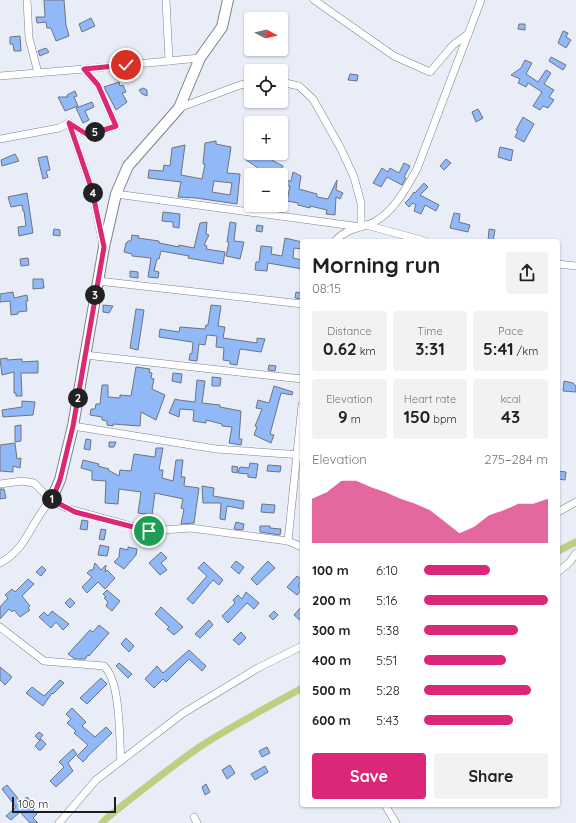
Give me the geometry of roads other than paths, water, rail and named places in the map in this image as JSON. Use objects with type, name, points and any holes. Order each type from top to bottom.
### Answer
[{"type":"main road","points":[[52,500],[60,480],[73,426],[104,247],[116,194],[128,166],[179,108],[200,58],[222,27],[228,0]]},
{"type":"street","points":[[27,0],[29,38],[38,73]]},
{"type":"street","points":[[166,0],[168,61]]},
{"type":"street","points":[[314,0],[394,56],[430,72],[453,45],[468,33]]},
{"type":"street","points":[[337,239],[348,230],[376,221],[384,215],[402,194],[416,169],[481,0]]},
{"type":"street","points":[[0,76],[200,58]]},
{"type":"street","points":[[69,123],[88,135],[116,126],[98,85],[84,69]]},
{"type":"street","points":[[179,108],[244,84]]},
{"type":"street","points":[[288,84],[299,86],[313,100],[340,147],[354,177],[361,203],[363,226]]},
{"type":"street","points":[[0,139],[59,128],[69,123]]},
{"type":"street","points":[[69,123],[92,190],[104,247]]},
{"type":"street","points":[[116,194],[363,226],[416,239]]},
{"type":"street","points":[[560,264],[576,266]]},
{"type":"street","points":[[98,281],[300,304]]},
{"type":"street","points":[[85,355],[300,379]]},
{"type":"street","points":[[73,426],[216,449],[299,455]]},
{"type":"street","points":[[288,542],[300,438]]},
{"type":"street","points":[[0,484],[22,481],[34,483],[52,500],[75,512],[149,531],[190,528],[288,542],[300,546]]},
{"type":"street","points":[[0,563],[15,553],[52,500]]},
{"type":"street","points":[[560,511],[576,502]]},
{"type":"street","points":[[560,570],[570,562],[576,553]]},
{"type":"street","points":[[0,627],[44,661],[104,666],[108,670],[112,678],[117,697],[120,761]]},
{"type":"street","points":[[59,823],[96,780],[182,714],[258,668],[300,647]]},
{"type":"street","points":[[386,807],[396,823]]},
{"type":"waterway","points":[[560,550],[576,542]]},
{"type":"waterway","points":[[102,823],[177,763],[201,746],[238,723],[300,689]]}]
